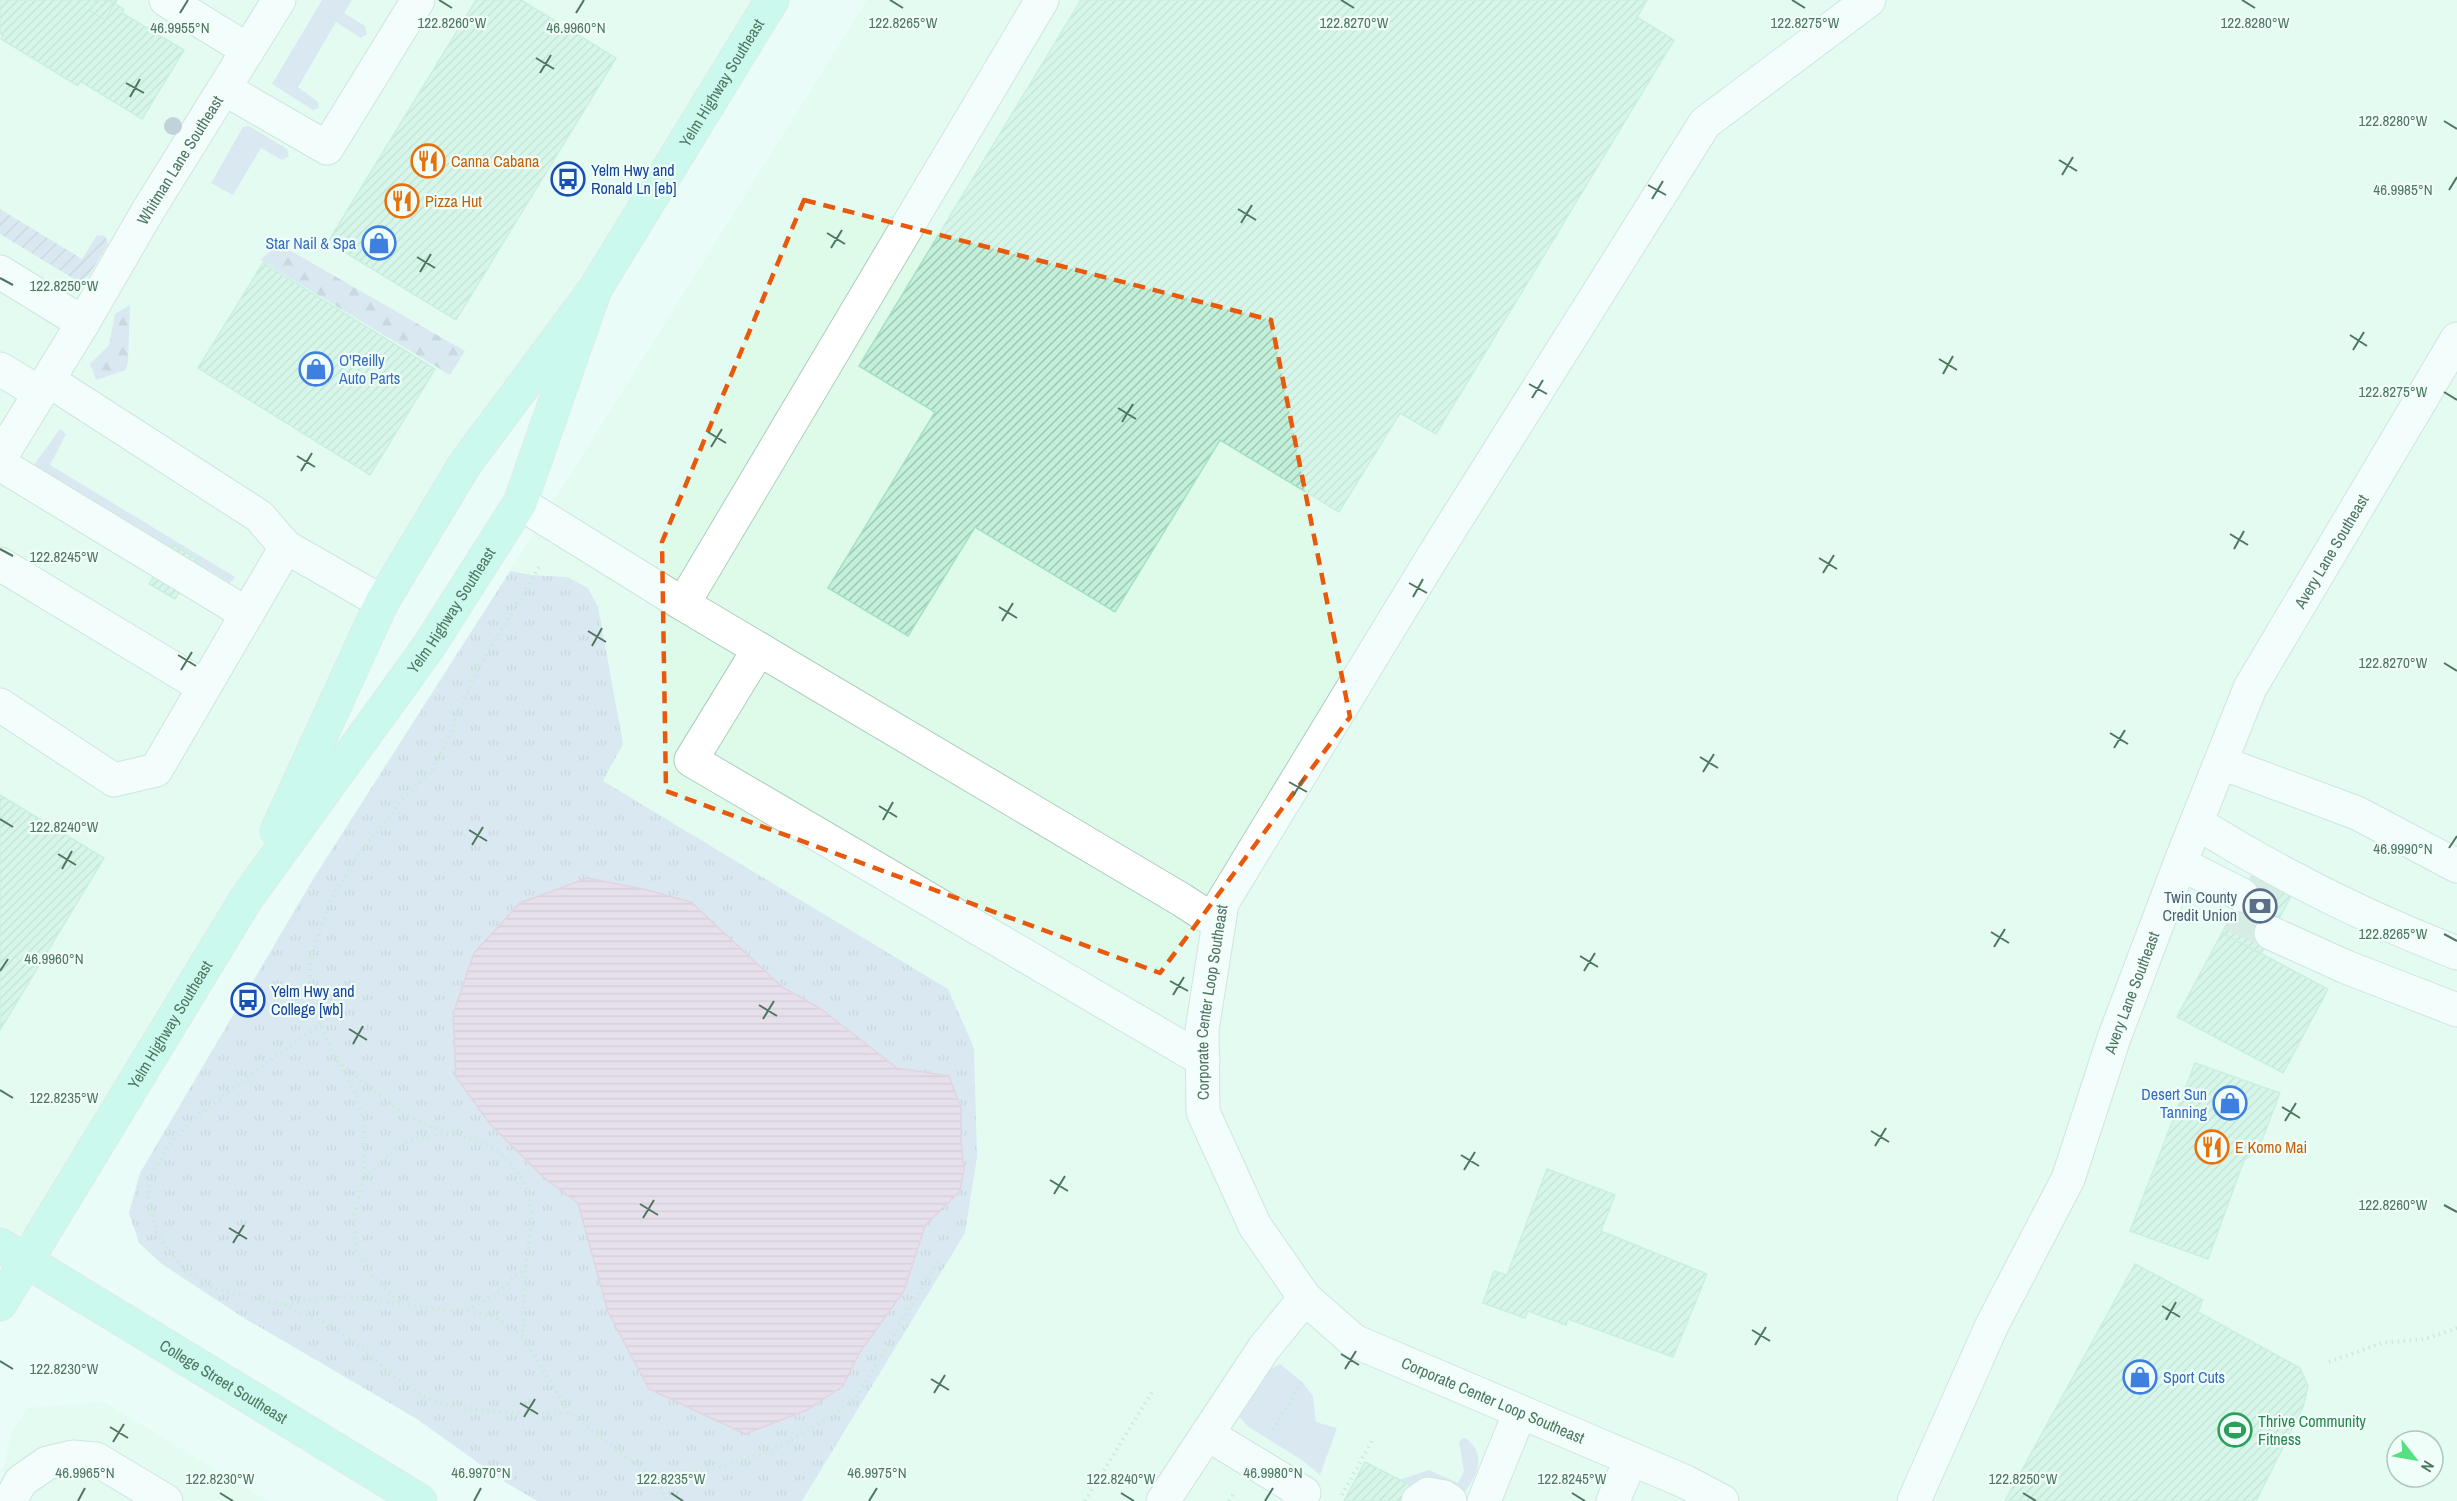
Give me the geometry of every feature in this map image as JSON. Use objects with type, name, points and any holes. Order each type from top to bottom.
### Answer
[{"type":"main road","name":"Yelm Highway Southeast","points":[[246,899],[382,602],[465,464],[595,289],[766,2]]},
{"type":"main road","name":"Yelm Highway Southeast","points":[[0,1304],[13,1253],[246,899],[429,646],[520,503],[595,289]]},
{"type":"main road","name":"College Street Southeast","points":[[13,1253],[420,1501]]},
{"type":"street","points":[[166,0],[248,50]]},
{"type":"street","name":"Whitman Lane Southeast","points":[[0,458],[83,323],[149,209],[279,0]]},
{"type":"street","points":[[225,89],[327,148],[418,0]]},
{"type":"street","points":[[683,604],[1042,0]]},
{"type":"street","name":"Corporate Center Loop Southeast","points":[[1722,1501],[1631,1458],[1354,1341],[1305,1298],[1255,1226],[1203,1113],[1202,1030],[1222,903],[1393,621],[1705,123],[1869,0]]},
{"type":"street","points":[[0,272],[83,323]]},
{"type":"street","name":"Avery Lane Southeast","points":[[1914,1501],[1992,1325],[2068,1179],[2114,1038],[2250,688],[2457,339]]},
{"type":"street","points":[[0,369],[44,387],[259,516],[286,547],[382,602]]},
{"type":"street","points":[[0,464],[247,614]]},
{"type":"street","points":[[520,503],[683,604],[1172,893],[1219,924]]},
{"type":"street","points":[[0,705],[114,780],[156,771],[286,547]]},
{"type":"street","points":[[0,564],[204,687]]},
{"type":"street","points":[[759,649],[691,760],[1203,1060]]},
{"type":"street","points":[[2222,763],[2357,813],[2457,866]]},
{"type":"street","points":[[2185,853],[2242,896]]},
{"type":"street","points":[[2185,853],[2274,868],[2400,931],[2457,953]]},
{"type":"street","points":[[2280,915],[2362,936],[2457,972]]},
{"type":"street","points":[[2280,915],[2361,955],[2457,987]]},
{"type":"street","points":[[2280,915],[2346,967],[2457,1010]]},
{"type":"street","points":[[1162,1501],[1264,1348],[1305,1298]]},
{"type":"street","points":[[1484,1501],[1520,1412]]},
{"type":"street","points":[[1208,1434],[1304,1493],[1300,1501]]},
{"type":"street","points":[[9,1501],[21,1481],[47,1463],[73,1457],[96,1459],[166,1501]]},
{"type":"street","points":[[1612,1501],[1631,1458]]},
{"type":"street","points":[[1418,1501],[1428,1494],[1444,1497],[1450,1501]]},
{"type":"path","points":[[402,1304],[374,1278],[356,1250],[354,1215],[364,1178],[365,1129],[356,1093],[334,1058],[310,996],[310,961],[331,899],[359,854],[405,797],[429,775],[441,754],[477,671],[539,567]]},
{"type":"path","points":[[321,1024],[246,1078],[188,1124],[169,1146],[152,1172],[148,1195],[156,1232],[185,1271],[215,1289],[283,1305],[321,1320],[348,1336],[410,1387],[431,1400],[476,1409],[569,1413]]},
{"type":"path","points":[[334,1058],[402,1113],[428,1126],[460,1134],[492,1146],[511,1163],[525,1184],[532,1214],[526,1266],[523,1336]]},
{"type":"path","points":[[364,1178],[394,1150],[413,1138],[460,1134]]},
{"type":"path","points":[[654,1478],[708,1470],[770,1452],[833,1416],[856,1398],[938,1261]]},
{"type":"path","points":[[467,1311],[493,1296],[526,1266]]},
{"type":"path","points":[[283,1305],[344,1296],[436,1310],[467,1311],[495,1317],[523,1336],[569,1413],[654,1478],[668,1501]]},
{"type":"path","points":[[2329,1362],[2382,1343],[2425,1339],[2457,1328]]},
{"type":"path","points":[[1085,1501],[1152,1392]]},
{"type":"path","points":[[1338,1501],[1372,1441]]},
{"type":"highlighted area","points":[[804,200],[1271,320],[1350,717],[1160,973],[666,791],[662,542]]},
{"type":"shaded area","points":[[0,0],[772,0],[465,464],[246,899],[27,1261],[0,1246]]},
{"type":"shaded area","points":[[867,0],[2457,0],[2457,1501],[802,1501],[965,1233],[948,989],[603,781],[567,577],[510,571]]},
{"type":"shaded area","points":[[587,878],[643,889],[691,902],[782,987],[821,1009],[897,1068],[949,1076],[961,1108],[964,1169],[960,1191],[925,1226],[904,1291],[860,1352],[843,1386],[807,1410],[745,1434],[649,1389],[608,1312],[578,1203],[544,1178],[490,1124],[456,1077],[453,1014],[474,953],[520,903]]},
{"type":"shaded area","points":[[104,1402],[268,1501],[0,1501],[0,1480],[12,1432],[27,1408]]},
{"type":"green space","points":[[322,0],[352,0],[344,13],[365,26],[367,34],[361,38],[336,22],[298,87],[318,102],[319,108],[313,110],[272,84]]},
{"type":"green space","points":[[249,126],[287,149],[289,156],[282,160],[261,148],[233,195],[211,183],[243,127]]},
{"type":"green space","points":[[0,209],[82,259],[97,235],[105,236],[108,244],[89,275],[79,282],[0,234]]},
{"type":"green space","points":[[279,244],[465,351],[450,375],[260,260]]},
{"type":"green space","points":[[130,305],[126,370],[96,380],[90,364],[109,345],[115,314]]},
{"type":"green space","points":[[60,429],[66,434],[50,465],[235,577],[230,583],[33,466]]},
{"type":"green space","points":[[510,571],[567,577],[588,588],[598,607],[623,744],[603,781],[948,989],[974,1048],[977,1157],[965,1233],[802,1501],[537,1501],[505,1482],[417,1419],[244,1318],[162,1264],[139,1243],[129,1213],[140,1173],[315,876]]},
{"type":"green space","points":[[1280,1364],[1302,1382],[1313,1396],[1316,1422],[1337,1428],[1320,1475],[1302,1460],[1247,1426],[1240,1417],[1239,1407],[1245,1396],[1263,1376]]},
{"type":"green space","points":[[1462,1438],[1466,1438],[1473,1445],[1478,1458],[1476,1472],[1464,1493],[1412,1486],[1399,1480],[1429,1470],[1458,1483],[1464,1471],[1459,1442]]},
{"type":"building","points":[[0,0],[109,0],[124,9],[122,13],[184,50],[142,119],[80,81],[78,86],[1,39],[3,35],[0,33]]},
{"type":"building","points":[[97,0],[117,0],[105,20],[90,11]]},
{"type":"building","points":[[476,0],[521,0],[616,58],[456,320],[328,242]]},
{"type":"building","points":[[1081,0],[1647,0],[1637,17],[1674,40],[1436,434],[1400,413],[1339,512],[1220,440],[1115,612],[975,527],[908,636],[828,588],[935,412],[859,366]]},
{"type":"building","name":"O'Reilly Auto Parts","points":[[263,263],[435,369],[370,475],[198,368]]},
{"type":"building","points":[[173,545],[199,560],[175,599],[149,584]]},
{"type":"building","points":[[0,795],[104,858],[0,1030]]},
{"type":"building","name":"Twin County Credit Union","points":[[2257,866],[2293,892],[2261,954],[2222,933]]},
{"type":"building","points":[[2222,933],[2328,989],[2283,1073],[2177,1017]]},
{"type":"building","points":[[2195,1063],[2280,1093],[2258,1150],[2244,1160],[2208,1259],[2130,1231]]},
{"type":"building","points":[[1547,1169],[1615,1195],[1601,1231],[1707,1274],[1673,1357],[1568,1319],[1566,1325],[1528,1311],[1525,1318],[1483,1303],[1494,1271],[1507,1275]]},
{"type":"building","points":[[2135,1264],[2203,1300],[2198,1312],[2300,1368],[2308,1386],[2303,1407],[2256,1501],[2005,1501]]},
{"type":"building","points":[[1365,1462],[1412,1486],[1405,1501],[1344,1501]]},
{"type":"tunnel","points":[[2251,878],[2288,899]]},
{"type":"tunnel","points":[[2232,914],[2271,933]]},
{"type":"place","name":"Canna Cabana","points":[[428,161]]},
{"type":"place","name":"Yelm Hwy and Ronald Ln [eb]","points":[[568,179]]},
{"type":"place","name":"Pizza Hut","points":[[402,201]]},
{"type":"place","name":"Star Nail & Spa","points":[[379,243]]},
{"type":"place","name":"O'Reilly Auto Parts","points":[[316,369]]},
{"type":"place","name":"Twin County Credit Union","points":[[2260,906]]},
{"type":"place","name":"Yelm Hwy and College [wb]","points":[[248,1000]]},
{"type":"place","name":"Desert Sun Tanning","points":[[2230,1103]]},
{"type":"place","name":"E Komo Mai","points":[[2212,1147]]},
{"type":"place","name":"Sport Cuts","points":[[2140,1377]]},
{"type":"place","name":"Thrive Community Fitness","points":[[2235,1430]]}]
